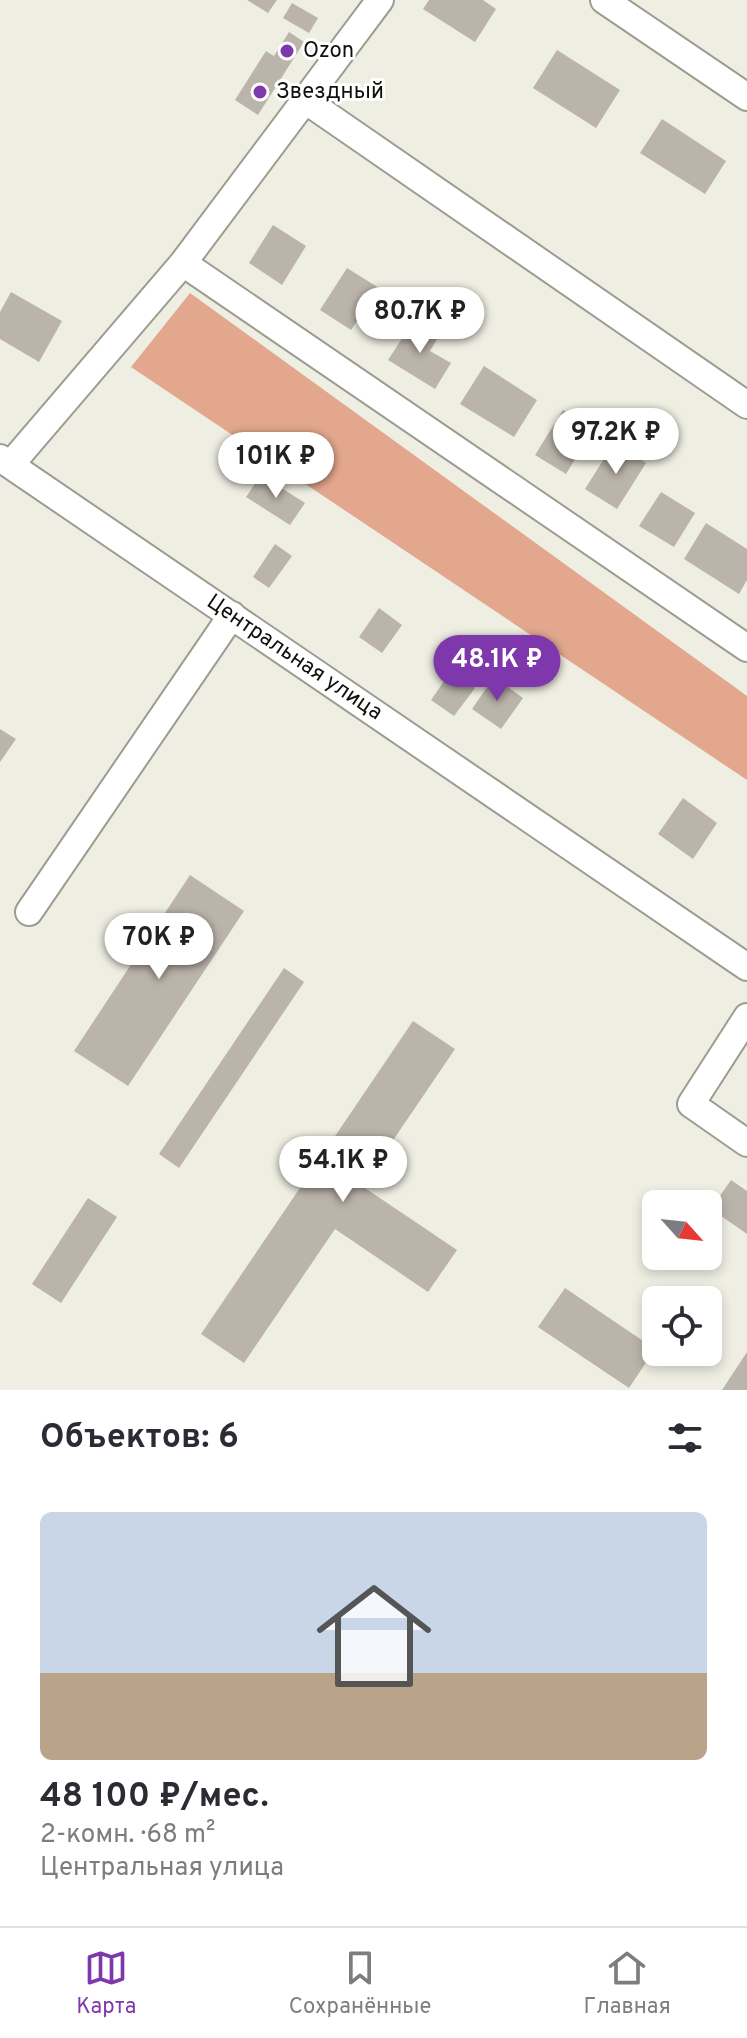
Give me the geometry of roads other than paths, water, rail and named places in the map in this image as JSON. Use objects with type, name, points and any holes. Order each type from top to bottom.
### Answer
[{"type":"street","points":[[5,461],[183,263],[380,0]]},
{"type":"street","points":[[604,0],[747,97]]},
{"type":"street","points":[[305,100],[747,405]]},
{"type":"street","points":[[183,263],[747,648]]},
{"type":"street","name":"Центральная улица","points":[[5,461],[747,967]]},
{"type":"street","points":[[29,912],[232,615]]},
{"type":"street","points":[[747,1017],[691,1104],[747,1143]]},
{"type":"place","name":"Ozon","points":[[287,51]]},
{"type":"place","name":"Звездный","points":[[260,92]]}]
